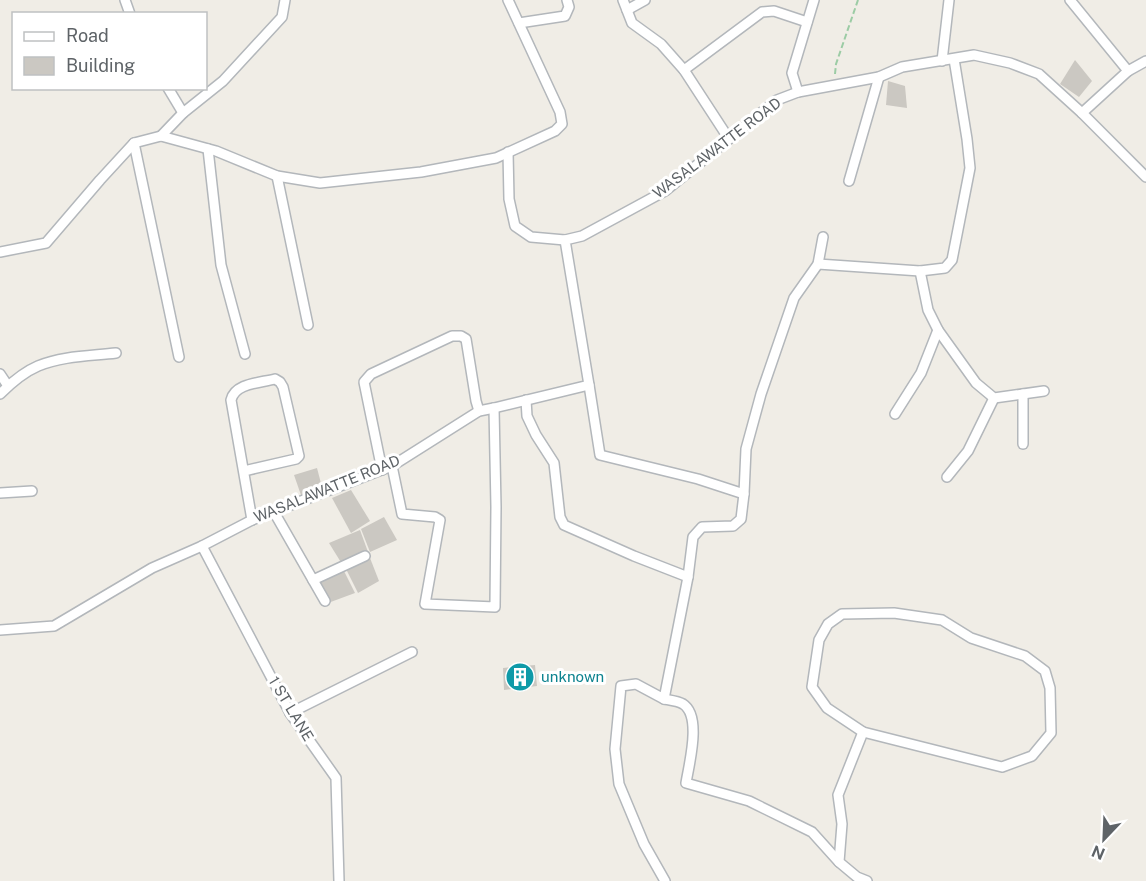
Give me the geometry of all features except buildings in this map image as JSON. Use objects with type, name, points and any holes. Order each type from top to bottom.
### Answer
[{"type":"street","points":[[161,136],[183,113],[223,81],[282,17],[285,0]]},
{"type":"street","points":[[0,252],[46,243],[134,143],[161,136],[208,149],[277,176],[320,183],[421,172],[496,158],[555,131],[561,124],[560,112],[508,0]]},
{"type":"street","points":[[519,23],[565,16],[568,7],[567,0]]},
{"type":"street","points":[[623,0],[632,23],[661,44],[684,70],[729,139]]},
{"type":"street","points":[[627,10],[645,0]]},
{"type":"street","points":[[798,92],[792,73],[814,0]]},
{"type":"street","points":[[942,61],[949,0]]},
{"type":"street","points":[[1070,0],[1128,71]]},
{"type":"street","points":[[684,70],[762,12],[774,11],[807,22]]},
{"type":"street","name":"WASALAWATTE ROAD","points":[[565,240],[582,236],[665,191],[777,100],[798,92],[879,77],[902,67],[974,56],[1010,63],[1039,74],[1146,177]]},
{"type":"street","points":[[818,264],[920,271],[945,268],[952,260],[970,168],[954,59]]},
{"type":"street","points":[[1082,113],[1128,71],[1146,61]]},
{"type":"street","points":[[849,181],[879,77]]},
{"type":"street","points":[[169,90],[183,113]]},
{"type":"street","points":[[134,143],[179,357]]},
{"type":"street","points":[[208,149],[220,265],[245,354]]},
{"type":"street","points":[[507,152],[509,199],[515,226],[531,237],[565,240],[600,455],[698,479],[744,494]]},
{"type":"street","points":[[277,176],[308,325]]},
{"type":"street","points":[[664,699],[688,577],[693,537],[702,527],[733,526],[741,519],[746,449],[761,394],[794,298],[818,264],[823,237]]},
{"type":"street","points":[[920,271],[928,310],[938,330],[976,383],[994,398],[1044,391]]},
{"type":"street","points":[[895,414],[921,372],[938,330]]},
{"type":"street","points":[[382,470],[364,382],[371,374],[452,336],[461,336],[465,339],[479,411]]},
{"type":"street","points":[[0,394],[8,386],[44,364],[61,359],[116,353]]},
{"type":"street","points":[[0,374],[8,386]]},
{"type":"street","points":[[244,471],[296,459],[299,456],[283,387],[275,379],[239,388],[233,393],[231,400],[252,520]]},
{"type":"street","name":"WASALAWATTE ROAD","points":[[0,630],[54,626],[153,568],[252,520],[392,466],[479,411],[589,385]]},
{"type":"street","points":[[1023,393],[1023,444]]},
{"type":"street","points":[[947,477],[968,451],[994,398]]},
{"type":"street","points":[[526,400],[527,416],[554,463],[560,517],[564,525],[688,577]]},
{"type":"street","points":[[392,466],[402,514],[435,517],[440,520],[425,604],[495,607],[494,408]]},
{"type":"street","points":[[0,493],[32,491]]},
{"type":"street","points":[[274,512],[325,601]]},
{"type":"street","name":"1 ST LANE","points":[[202,546],[290,713],[336,778],[339,881]]},
{"type":"street","points":[[313,580],[365,556]]},
{"type":"street","points":[[894,613],[942,620],[971,638],[1025,656],[1045,671],[1050,688],[1051,733],[1032,756],[1002,766],[863,732],[827,708],[812,687],[819,640],[828,624],[842,614],[894,613]]},
{"type":"street","points":[[290,713],[412,652]]},
{"type":"street","points":[[665,881],[645,844],[619,784],[615,748],[621,686],[636,684],[664,699],[682,704],[691,712],[694,728],[686,783],[749,801],[812,832],[852,879],[867,881]]},
{"type":"street","points":[[839,862],[842,824],[838,795],[863,732]]},
{"type":"path","points":[[834,85],[836,64],[858,0]]},
{"type":"place","name":"unknown","points":[[520,677]]}]
